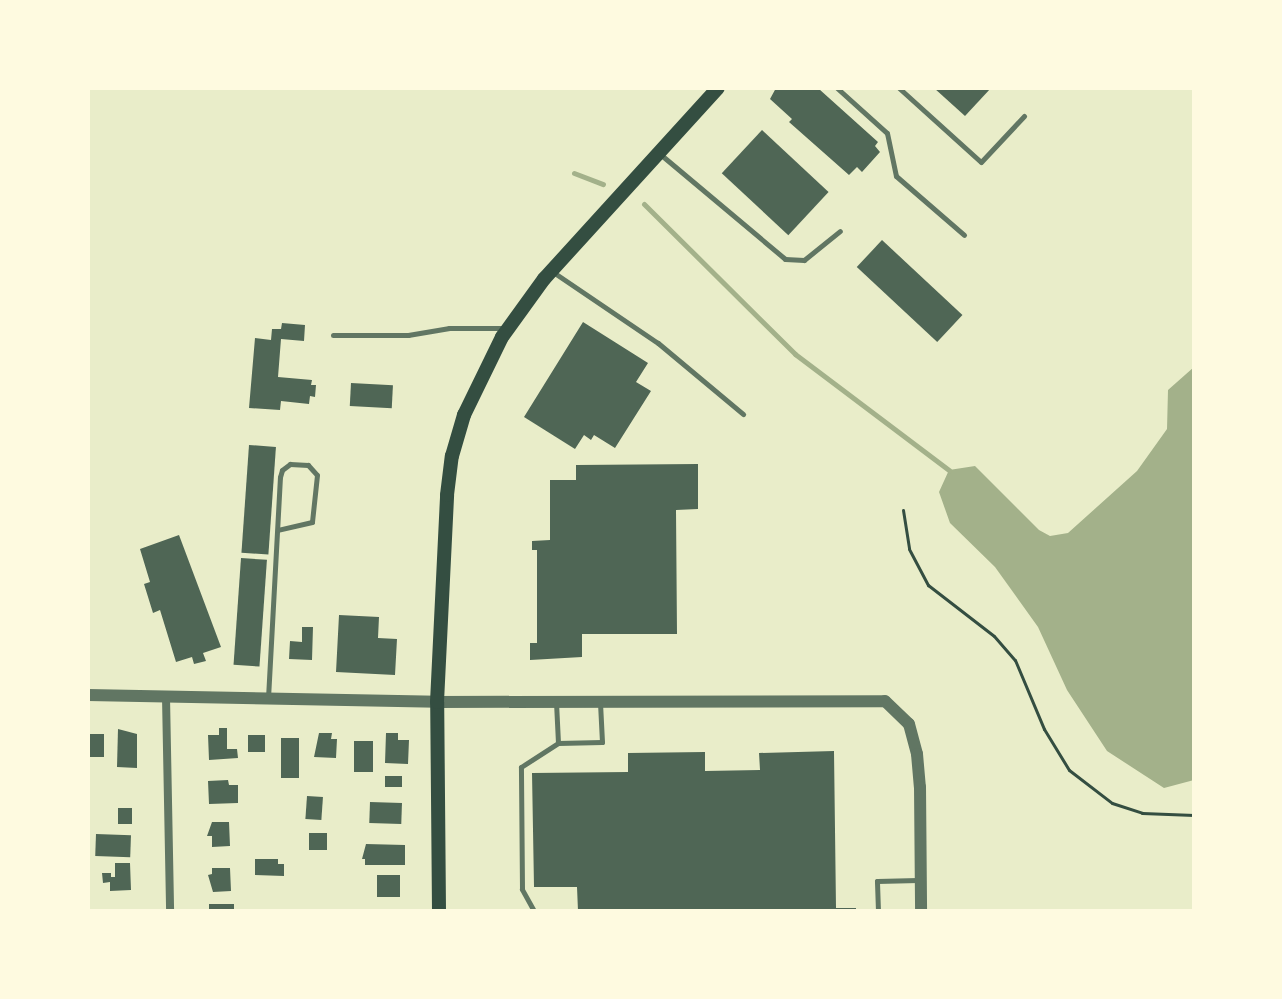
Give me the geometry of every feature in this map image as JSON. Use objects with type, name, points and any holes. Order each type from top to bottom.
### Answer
[{"type":"main road","points":[[439,911],[437,702],[447,495],[452,456],[464,415],[509,328],[552,271],[716,89]]},
{"type":"street","points":[[88,695],[437,702],[885,701],[909,724],[917,754],[921,911]]},
{"type":"street","points":[[166,697],[170,911]]},
{"type":"lane","points":[[837,88],[887,133],[896,176],[964,235]]},
{"type":"lane","points":[[899,88],[981,162],[1024,116]]},
{"type":"lane","points":[[659,153],[785,259],[804,260],[840,231]]},
{"type":"lane","points":[[552,271],[658,343],[743,414]]},
{"type":"lane","points":[[333,335],[408,335],[449,328],[509,328]]},
{"type":"lane","points":[[268,699],[278,530],[282,470],[290,464],[308,465],[317,475],[312,522],[278,530]]},
{"type":"lane","points":[[555,701],[558,743]]},
{"type":"lane","points":[[534,911],[522,889],[521,767],[558,743],[602,742],[600,701]]},
{"type":"lane","points":[[878,911],[877,881],[921,880]]},
{"type":"path","points":[[903,510],[909,549],[928,585],[994,636],[1015,660],[1044,729],[1069,770],[1112,803],[1142,813],[1194,815]]},
{"type":"shaded area","points":[[1194,367],[1194,780],[1164,788],[1107,751],[1067,690],[1038,627],[995,567],[950,523],[939,492],[949,470],[975,466],[1039,530],[1050,536],[1068,533],[1137,471],[1167,429],[1168,390]]},
{"type":"building","points":[[776,88],[819,89],[878,142],[875,146],[880,152],[862,172],[857,167],[849,175],[789,122],[792,119],[770,99]]},
{"type":"building","points":[[934,88],[991,88],[965,116]]},
{"type":"building","points":[[762,130],[829,192],[788,235],[722,173]]},
{"type":"building","points":[[882,240],[962,315],[937,342],[857,267]]},
{"type":"building","points":[[583,322],[648,363],[636,382],[651,391],[615,448],[594,435],[591,440],[584,435],[575,449],[524,417]]},
{"type":"building","points":[[282,323],[305,325],[304,341],[281,339],[278,377],[312,380],[311,385],[316,385],[315,397],[310,396],[309,404],[281,401],[280,410],[249,408],[255,338],[271,340],[272,329],[281,329]]},
{"type":"building","points":[[351,383],[393,385],[392,408],[350,406]]},
{"type":"building","points":[[249,445],[276,447],[268,555],[241,553]]},
{"type":"building","points":[[698,464],[698,509],[676,510],[677,634],[582,634],[582,657],[530,660],[530,643],[537,643],[537,550],[532,550],[532,541],[550,540],[550,480],[576,480],[576,465]]},
{"type":"building","points":[[179,535],[221,647],[203,653],[206,661],[194,664],[192,657],[176,662],[160,610],[153,613],[144,584],[150,582],[140,549]]},
{"type":"building","points":[[241,558],[267,560],[259,667],[234,665]]},
{"type":"building","points":[[339,615],[379,617],[378,638],[397,639],[395,675],[336,672]]},
{"type":"building","points":[[302,627],[313,627],[312,660],[289,659],[290,641],[302,642]]},
{"type":"building","points":[[219,728],[227,728],[227,749],[237,749],[238,758],[209,760],[208,735],[219,735]]},
{"type":"building","points":[[118,729],[137,734],[137,768],[117,767]]},
{"type":"building","points":[[319,733],[332,733],[331,739],[337,739],[336,758],[314,757]]},
{"type":"building","points":[[386,733],[398,733],[398,740],[409,740],[408,764],[385,763]]},
{"type":"building","points":[[88,734],[104,734],[104,757],[88,757]]},
{"type":"building","points":[[248,735],[265,735],[265,752],[248,752]]},
{"type":"building","points":[[281,738],[299,738],[299,778],[281,778]]},
{"type":"building","points":[[354,741],[373,741],[373,772],[354,772]]},
{"type":"building","points":[[834,751],[836,908],[856,908],[856,911],[578,911],[577,887],[534,887],[532,773],[628,772],[628,753],[705,752],[705,771],[760,770],[759,753]]},
{"type":"building","points":[[385,776],[402,776],[402,787],[385,787]]},
{"type":"building","points":[[228,780],[229,785],[238,785],[238,803],[209,804],[208,781]]},
{"type":"building","points":[[307,796],[323,797],[321,820],[305,819]]},
{"type":"building","points":[[370,802],[402,803],[401,824],[369,823]]},
{"type":"building","points":[[118,808],[132,808],[132,824],[118,824]]},
{"type":"building","points":[[212,822],[229,822],[230,846],[212,847],[212,836],[207,836]]},
{"type":"building","points":[[309,833],[327,833],[327,850],[309,850]]},
{"type":"building","points":[[96,834],[131,835],[130,857],[95,856]]},
{"type":"building","points":[[366,844],[405,845],[405,865],[365,865],[365,859],[362,859]]},
{"type":"building","points":[[255,859],[278,859],[278,864],[284,864],[284,876],[255,875]]},
{"type":"building","points":[[115,863],[130,863],[131,890],[110,891],[110,882],[103,883],[102,873],[111,873],[111,877],[115,877]]},
{"type":"building","points":[[212,868],[230,868],[231,891],[213,892],[208,875],[212,874]]},
{"type":"building","points":[[377,875],[400,875],[400,897],[377,897]]},
{"type":"building","points":[[209,904],[234,904],[234,911],[209,911]]},
{"type":"waterway","points":[[574,173],[603,184]]},
{"type":"waterway","points":[[644,204],[795,354],[949,470]]}]
